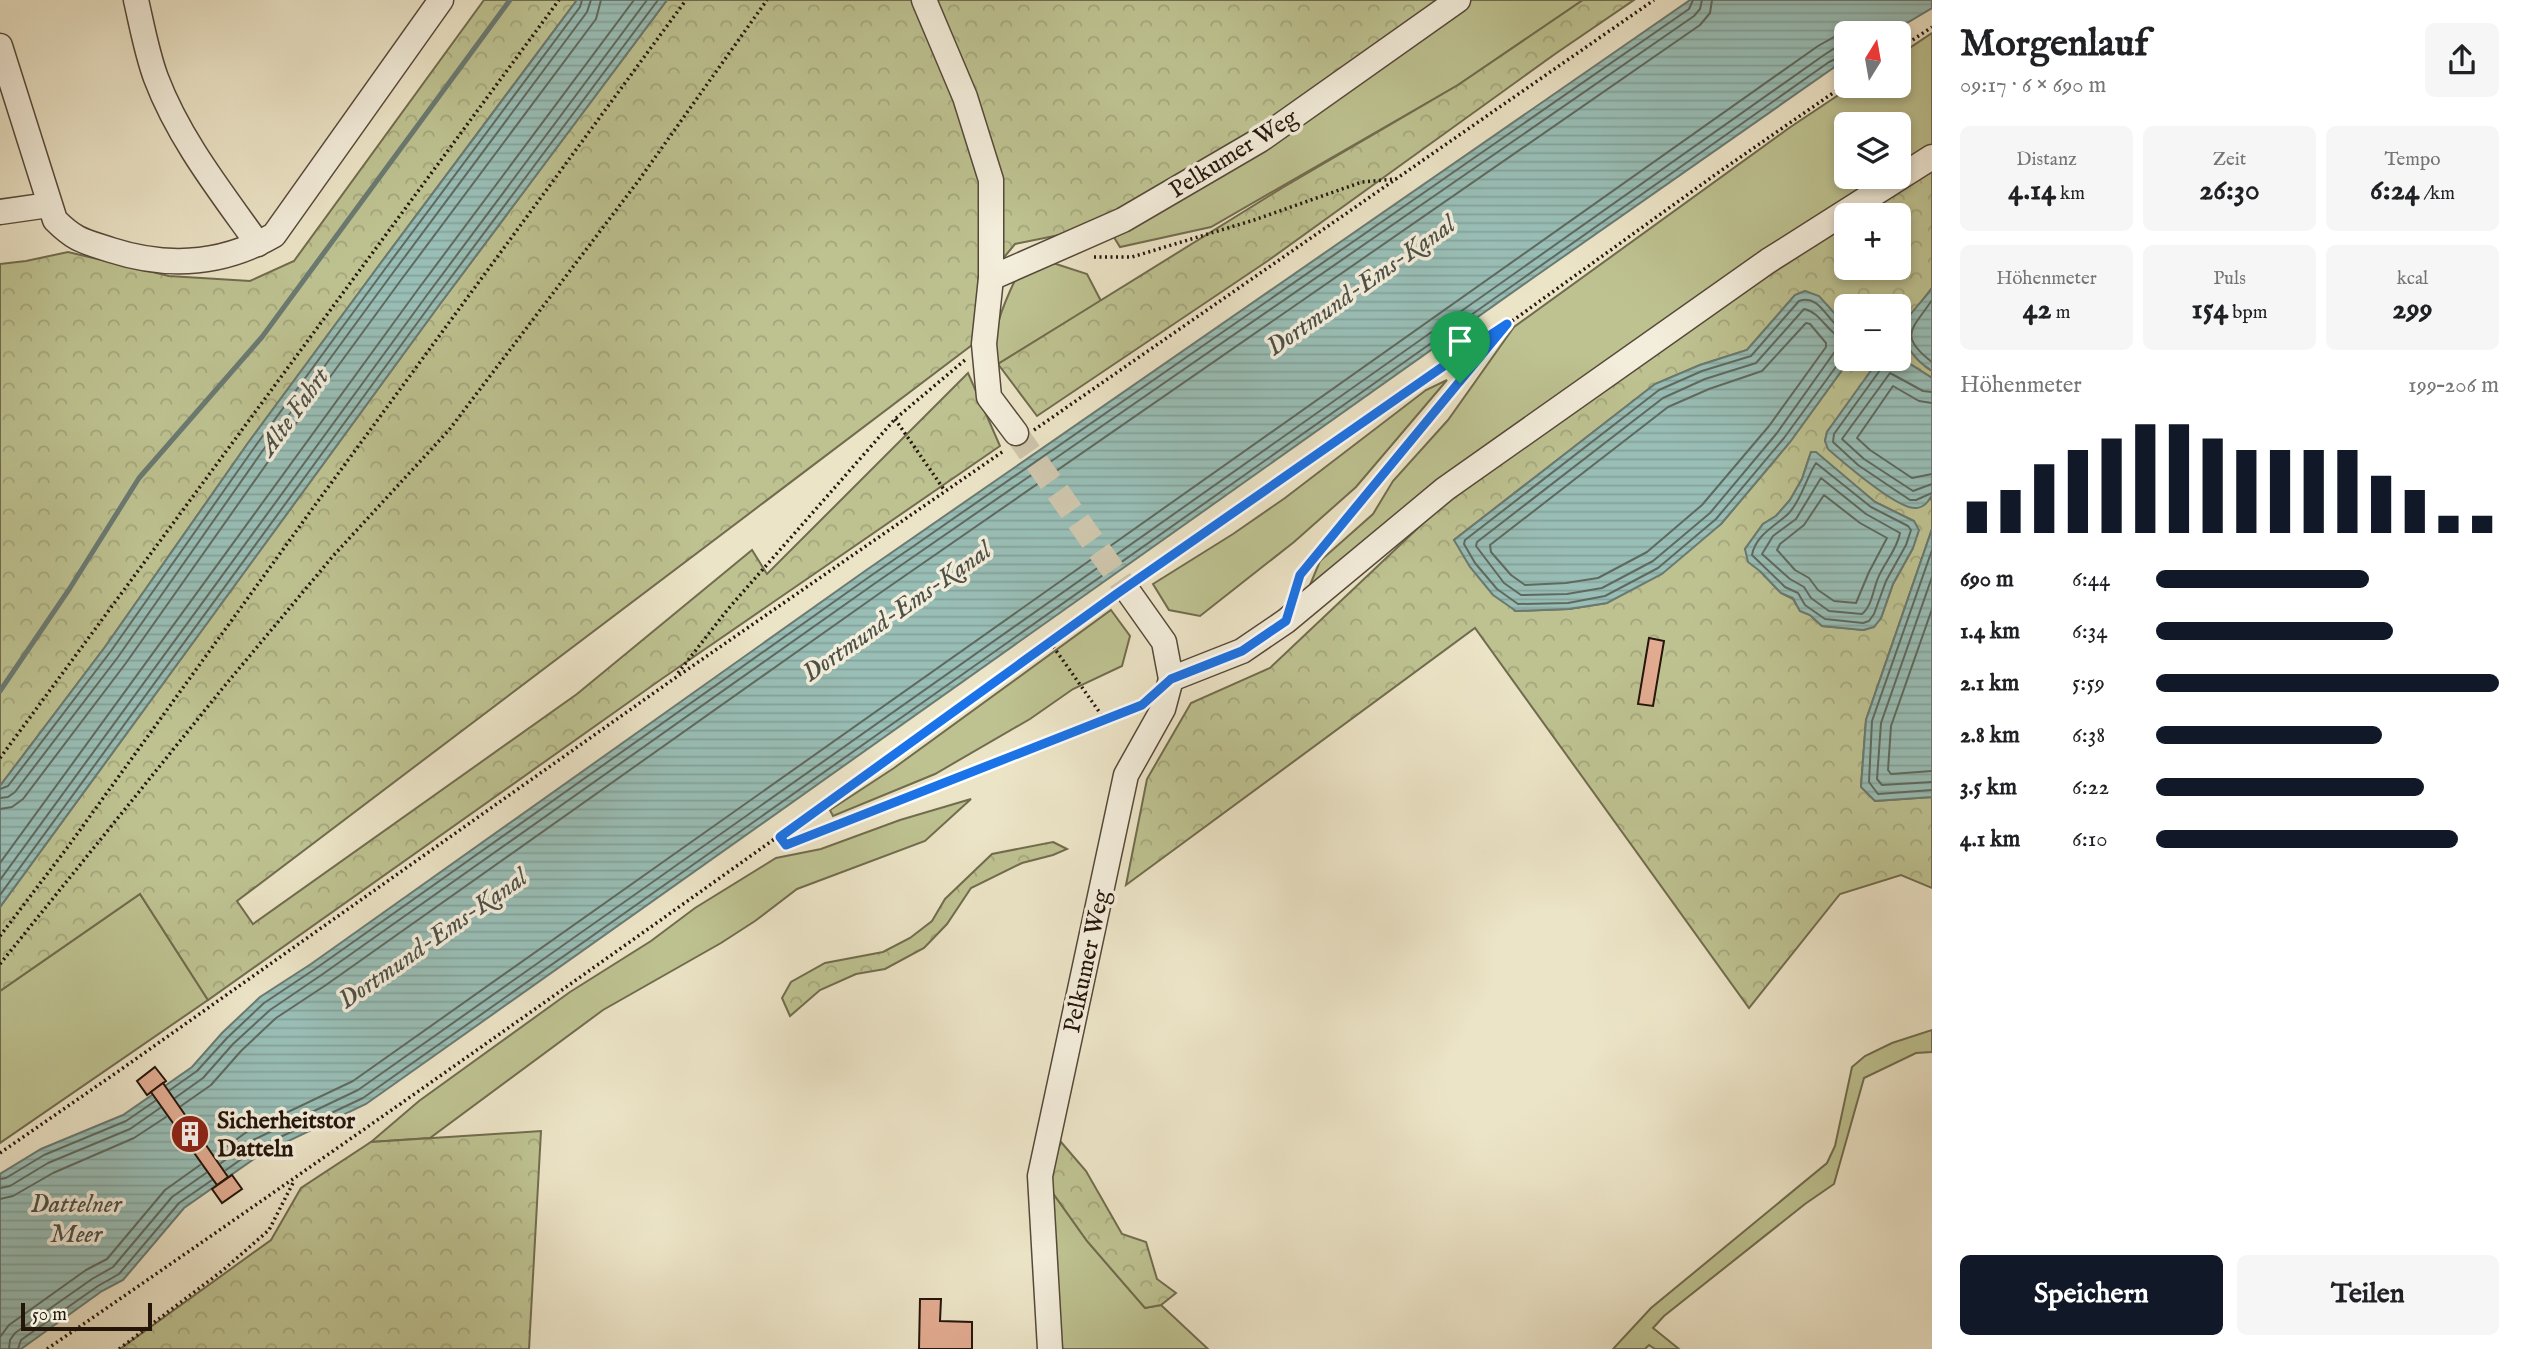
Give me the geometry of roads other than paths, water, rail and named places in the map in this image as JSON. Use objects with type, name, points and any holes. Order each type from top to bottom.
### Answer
[{"type":"street","points":[[136,0],[156,78],[178,123],[202,165],[258,244]]},
{"type":"street","points":[[0,46],[55,220],[72,237],[132,257],[174,263],[225,256],[274,235],[441,0]]},
{"type":"street","points":[[924,0],[965,97],[991,180],[991,278],[984,344],[989,397],[1018,438]]},
{"type":"street","name":"Pelkumer Weg","points":[[991,278],[1123,220],[1260,140],[1458,0]]},
{"type":"street","points":[[1171,679],[1242,651],[1286,621],[1445,489],[1768,261],[1932,157]]},
{"type":"street","points":[[0,212],[49,205]]},
{"type":"street","name":"Pelkumer Weg","points":[[1050,1349],[1040,1176],[1126,775],[1163,709],[1171,679],[1164,642],[1129,588]]},
{"type":"water","name":"Alte Fahrt","points":[[577,0],[667,0],[440,304],[0,907],[0,786],[105,647],[248,443]]},
{"type":"water","name":"Dattelner Meer","points":[[1690,0],[1932,0],[1932,8],[1910,21],[1834,21],[1834,67],[366,1104],[261,1154],[184,1208],[123,1280],[102,1291],[21,1349],[0,1349],[0,1174],[41,1149],[123,1115],[192,1067],[222,1033],[260,997],[311,964],[865,571]]},
{"type":"water","points":[[1932,288],[1932,371],[1911,352],[1911,314]]},
{"type":"water","points":[[1805,291],[1819,296],[1834,313],[1834,371],[1841,371],[1790,442],[1721,524],[1662,574],[1607,603],[1569,609],[1516,611],[1493,595],[1470,567],[1454,540],[1655,384],[1700,365],[1747,350],[1795,295]]},
{"type":"water","points":[[1911,365],[1932,378],[1932,495],[1918,508],[1896,501],[1828,449],[1825,441],[1827,432],[1871,371],[1911,371]]},
{"type":"water","points":[[1811,452],[1816,452],[1875,502],[1914,521],[1919,530],[1913,548],[1893,584],[1881,618],[1874,627],[1863,630],[1822,626],[1810,615],[1800,611],[1793,598],[1781,593],[1748,562],[1745,549],[1763,524],[1776,516],[1790,500],[1802,479]]},
{"type":"water","points":[[1932,529],[1932,797],[1875,801],[1861,787],[1866,720]]},
{"type":"waterway","points":[[0,691],[70,588],[139,478],[262,337],[510,0]]},
{"type":"tunnel","points":[[1016,433],[1130,594]]},
{"type":"place","name":"Sicherheitstor Datteln","points":[[190,1134]]},
{"type":"water label","name":"Dortmund-Ems-Kanal","points":[[1360,285]]},
{"type":"water label","name":"Dortmund-Ems-Kanal","points":[[896,611]]},
{"type":"water label","name":"Dortmund-Ems-Kanal","points":[[432,938]]}]
